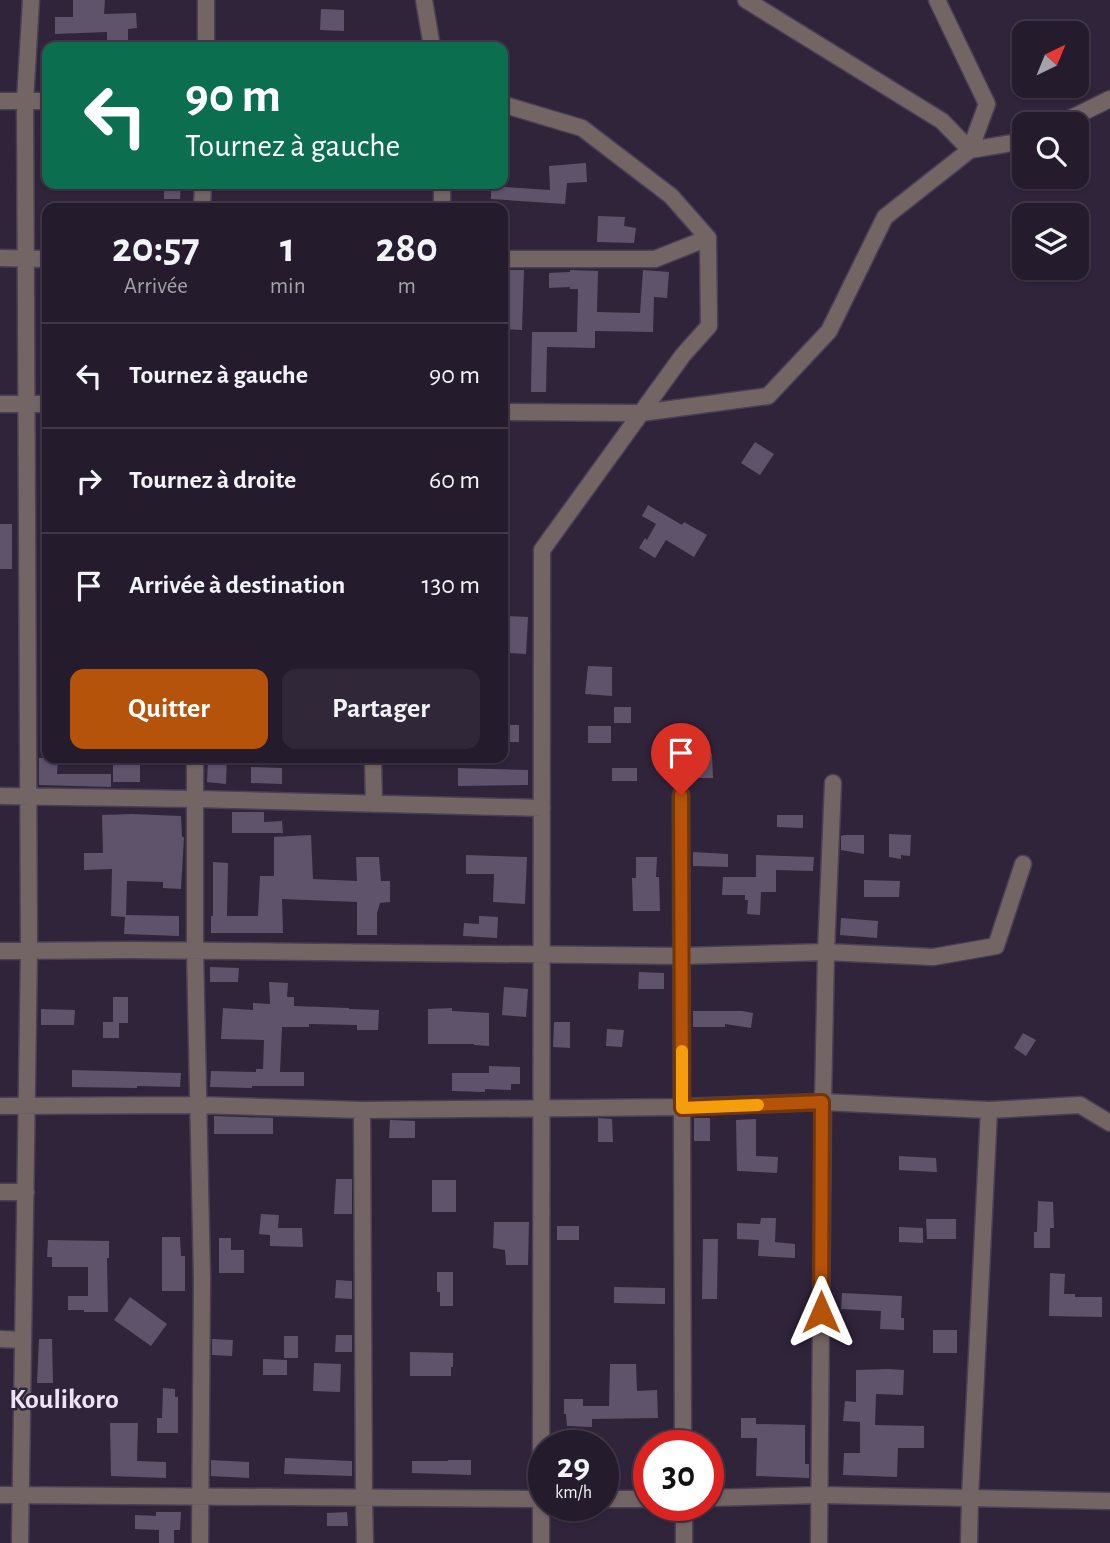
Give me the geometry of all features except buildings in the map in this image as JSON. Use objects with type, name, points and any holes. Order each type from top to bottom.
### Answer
[{"type":"street","points":[[20,1543],[29,951],[26,101],[31,0]]},
{"type":"street","points":[[206,0],[206,42]]},
{"type":"street","points":[[424,0],[431,42]]},
{"type":"street","points":[[746,0],[942,121],[970,150]]},
{"type":"street","points":[[937,0],[987,104],[970,150]]},
{"type":"street","points":[[1083,112],[1110,99]]},
{"type":"street","points":[[0,101],[42,101]]},
{"type":"street","points":[[508,106],[582,128],[671,196],[708,238],[709,326],[683,355],[542,550],[543,1430]]},
{"type":"street","points":[[508,412],[642,413],[768,396],[829,331],[885,217],[970,150],[1012,143]]},
{"type":"street","points":[[508,260],[656,259],[708,238]]},
{"type":"street","points":[[0,258],[42,259]]},
{"type":"street","points":[[0,404],[42,404]]},
{"type":"street","points":[[195,763],[195,951],[202,1278],[200,1543]]},
{"type":"street","points":[[373,763],[374,804]]},
{"type":"street","points":[[819,1543],[822,1102],[833,783]]},
{"type":"street","points":[[681,795],[683,1430]]},
{"type":"street","points":[[0,796],[542,808]]},
{"type":"street","points":[[0,951],[681,956],[826,952],[933,957],[996,946],[1023,864]]},
{"type":"street","points":[[0,1106],[198,1105],[362,1110],[682,1108],[822,1102],[989,1110],[1080,1105],[1110,1123]]},
{"type":"street","points":[[362,1110],[365,1543]]},
{"type":"street","points":[[969,1543],[989,1110]]},
{"type":"street","points":[[0,1192],[26,1192]]},
{"type":"street","points":[[0,1339],[23,1340]]},
{"type":"street","points":[[0,1495],[528,1499]]},
{"type":"street","points":[[724,1498],[820,1495],[1110,1501]]},
{"type":"street","points":[[541,1543],[542,1521]]},
{"type":"street","points":[[684,1521],[684,1543]]},
{"type":"slow traffic","points":[[682,1051],[682,1108],[758,1105]]},
{"type":"district","name":"Koulikoro","points":[[64,1398]]},
{"type":"route","points":[[681,795],[682,1108],[822,1102],[821,1312]]}]
